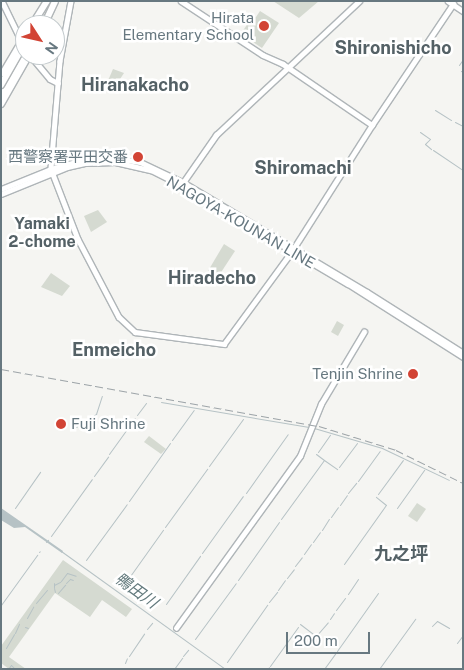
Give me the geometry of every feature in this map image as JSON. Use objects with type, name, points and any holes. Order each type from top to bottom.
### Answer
[{"type":"highway","points":[[39,15],[48,1]]},
{"type":"highway","points":[[49,15],[56,1]]},
{"type":"highway","points":[[48,15],[56,1]]},
{"type":"highway","points":[[1,76],[15,56]]},
{"type":"highway","points":[[1,81],[15,58]]},
{"type":"highway","points":[[1,85],[15,60]]},
{"type":"highway","points":[[1,94],[21,65]]},
{"type":"highway","points":[[1,98],[21,65]]},
{"type":"highway","points":[[1,104],[22,65]]},
{"type":"main road","name":"NAGOYA-KOUNAN LINE","points":[[1,189],[51,171],[85,163],[115,162],[151,170],[183,184],[463,353]]},
{"type":"main road","name":"NAGOYA-KOUNAN LINE","points":[[1,194],[51,171]]},
{"type":"main road","name":"NAGOYA-KOUNAN LINE","points":[[293,250],[463,358]]},
{"type":"street","points":[[2,1],[15,24]]},
{"type":"street","points":[[71,1],[62,44],[51,171],[90,264],[119,317],[135,332],[224,344],[293,250],[451,3],[463,11]]},
{"type":"street","points":[[181,1],[372,124]]},
{"type":"street","points":[[183,184],[216,135],[360,1]]},
{"type":"street","points":[[38,65],[50,79],[58,83]]},
{"type":"street","points":[[176,628],[300,456],[321,404],[364,332]]},
{"type":"shaded area","points":[[273,1],[319,1],[299,18]]},
{"type":"shaded area","points":[[260,11],[279,23],[262,48],[247,38],[242,32],[253,16],[256,17]]},
{"type":"shaded area","points":[[113,69],[124,73],[111,93],[104,90]]},
{"type":"shaded area","points":[[98,210],[107,222],[91,232],[84,216]]},
{"type":"shaded area","points":[[224,244],[235,251],[218,277],[208,271]]},
{"type":"shaded area","points":[[51,273],[70,286],[62,296],[41,287]]},
{"type":"shaded area","points":[[337,321],[344,325],[338,336],[331,332]]},
{"type":"shaded area","points":[[149,436],[166,449],[161,454],[144,442]]},
{"type":"shaded area","points":[[417,503],[426,509],[417,522],[408,516]]},
{"type":"shaded area","points":[[1,508],[63,551],[62,553],[25,527],[14,528],[1,520]]},
{"type":"shaded area","points":[[63,560],[132,609],[126,617],[102,600],[90,617],[55,593],[9,657],[26,669],[9,669],[1,663],[1,646]]},
{"type":"waterway","points":[[459,65],[463,59]]},
{"type":"waterway","points":[[435,110],[451,120]]},
{"type":"waterway","points":[[455,122],[463,126]]},
{"type":"waterway","points":[[420,132],[430,139],[425,144],[431,149]]},
{"type":"waterway","points":[[433,150],[463,170]]},
{"type":"waterway","points":[[76,427],[96,414],[102,396]]},
{"type":"waterway","points":[[161,402],[309,427]]},
{"type":"waterway","points":[[137,415],[146,403]]},
{"type":"waterway","points":[[172,440],[194,410]]},
{"type":"waterway","points":[[109,454],[135,418]]},
{"type":"waterway","points":[[209,466],[243,419]]},
{"type":"waterway","points":[[314,428],[382,448],[449,480]]},
{"type":"waterway","points":[[246,493],[288,434]]},
{"type":"waterway","points":[[318,452],[330,435]]},
{"type":"waterway","points":[[129,501],[170,443]]},
{"type":"waterway","points":[[339,467],[357,443]]},
{"type":"waterway","points":[[358,481],[380,451]]},
{"type":"waterway","points":[[281,519],[324,460],[316,454]]},
{"type":"waterway","points":[[94,476],[108,457]]},
{"type":"waterway","points":[[324,460],[337,469]]},
{"type":"waterway","points":[[378,494],[403,460]]},
{"type":"waterway","points":[[165,527],[207,469]]},
{"type":"waterway","points":[[397,508],[424,470]]},
{"type":"waterway","points":[[15,508],[40,472]]},
{"type":"waterway","points":[[51,536],[92,479]]},
{"type":"waterway","points":[[348,493],[356,483]]},
{"type":"waterway","points":[[340,505],[347,495]]},
{"type":"waterway","points":[[202,553],[243,496]]},
{"type":"waterway","points":[[344,564],[386,505],[376,497]]},
{"type":"waterway","points":[[86,560],[127,504]]},
{"type":"waterway","points":[[331,517],[338,507]]},
{"type":"waterway","points":[[322,530],[329,519]]},
{"type":"waterway","points":[[238,580],[279,522]]},
{"type":"waterway","points":[[123,586],[163,530]]},
{"type":"waterway","points":[[313,542],[320,532]]},
{"type":"waterway","points":[[304,554],[311,544]]},
{"type":"waterway","name":"鴨田川","points":[[61,551],[225,669]]},
{"type":"waterway","points":[[1,605],[37,555]]},
{"type":"waterway","points":[[166,604],[200,556]]},
{"type":"waterway","points":[[295,566],[302,557]]},
{"type":"waterway","points":[[287,578],[294,569]]},
{"type":"waterway","points":[[61,581],[67,573],[76,576]]},
{"type":"waterway","points":[[66,583],[70,579],[73,580]]},
{"type":"waterway","points":[[348,594],[358,579]]},
{"type":"waterway","points":[[278,590],[285,580]]},
{"type":"waterway","points":[[54,585],[60,582]]},
{"type":"waterway","points":[[195,639],[236,583]]},
{"type":"waterway","points":[[58,593],[65,585]]},
{"type":"waterway","points":[[54,588],[55,592]]},
{"type":"waterway","points":[[36,603],[47,590]]},
{"type":"waterway","points":[[269,602],[277,592]]},
{"type":"waterway","points":[[337,651],[378,593]]},
{"type":"waterway","points":[[336,610],[345,598]]},
{"type":"waterway","points":[[227,662],[267,605]]},
{"type":"waterway","points":[[27,618],[33,607]]},
{"type":"waterway","points":[[330,619],[334,613]]},
{"type":"waterway","points":[[379,669],[415,619]]},
{"type":"waterway","points":[[432,626],[437,621],[449,628]]},
{"type":"waterway","points":[[300,624],[316,636],[328,622]]},
{"type":"waterway","points":[[147,629],[152,623]]},
{"type":"waterway","points":[[15,633],[19,624]]},
{"type":"waterway","points":[[270,666],[298,627]]},
{"type":"waterway","points":[[6,648],[14,634]]},
{"type":"waterway","points":[[129,656],[144,634]]},
{"type":"waterway","points":[[457,643],[463,635]]},
{"type":"waterway","points":[[183,656],[188,650]]},
{"type":"waterway","points":[[324,669],[335,654]]},
{"type":"waterway","points":[[125,663],[127,658]]},
{"type":"waterway","points":[[174,669],[182,658]]},
{"type":"waterway","points":[[8,669],[11,665],[15,669]]},
{"type":"railway","points":[[1,369],[319,426],[396,450],[463,483]]},
{"type":"place","name":"Hirata Elementary School","points":[[264,26]]},
{"type":"place","name":"西警察署平田交番","points":[[138,157]]},
{"type":"place","name":"Tenjin Shrine","points":[[413,374]]},
{"type":"place","name":"Fuji Shrine","points":[[61,424]]},
{"type":"district","name":"Shironishicho","points":[[393,48]]},
{"type":"district","name":"Hiranakacho","points":[[135,85]]},
{"type":"district","name":"Shiromachi","points":[[303,168]]},
{"type":"district","name":"Yamaki 2-chome","points":[[42,233]]},
{"type":"district","name":"Hiradecho","points":[[212,278]]},
{"type":"district","name":"Enmeicho","points":[[114,350]]},
{"type":"district","name":"九之坪","points":[[401,554]]}]
